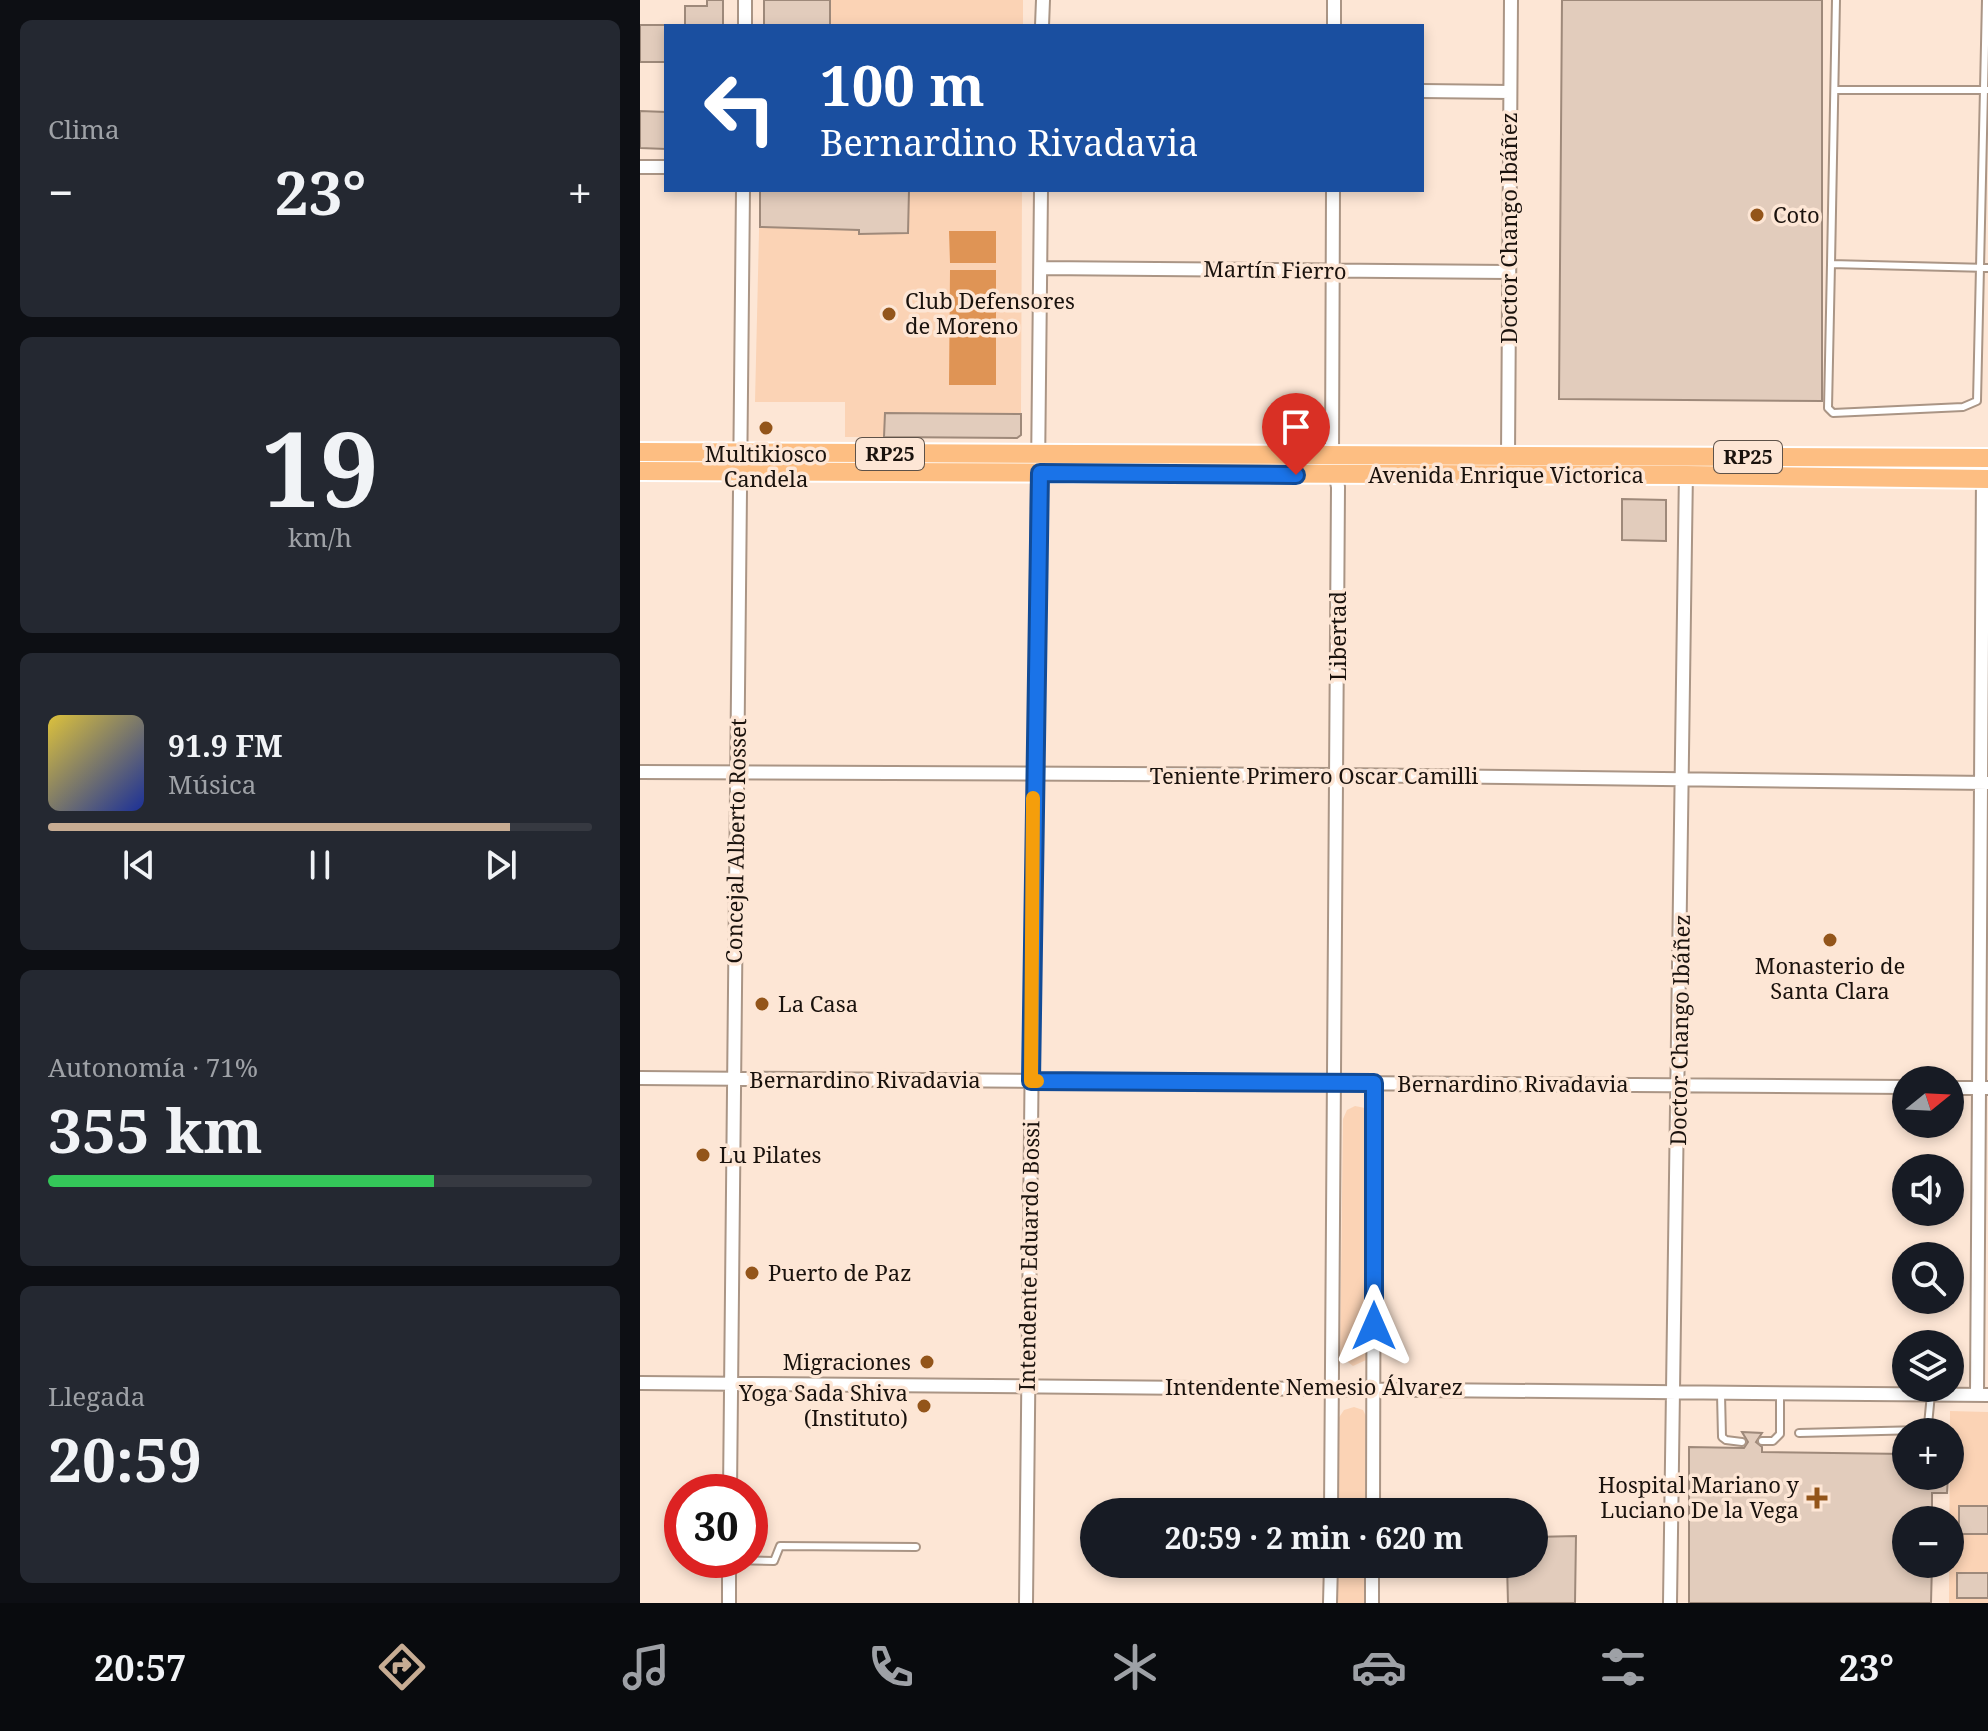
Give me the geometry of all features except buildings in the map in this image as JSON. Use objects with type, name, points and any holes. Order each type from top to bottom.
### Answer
[{"type":"main road","name":"Avenida Enrique Victorica","points":[[640,452],[741,463]]},
{"type":"main road","name":"Avenida Enrique Victorica","points":[[1334,466],[1508,456],[1985,479]]},
{"type":"main road","name":"Avenida Enrique Victorica","points":[[640,471],[741,463],[1687,466],[1988,458]]},
{"type":"street","points":[[745,0],[745,24]]},
{"type":"street","points":[[1042,24],[1043,0]]},
{"type":"street","points":[[1334,0],[1334,24]]},
{"type":"street","name":"Doctor Chango Ibáñez","points":[[1508,456],[1511,0]]},
{"type":"street","points":[[1424,91],[1510,92]]},
{"type":"street","points":[[640,167],[664,167]]},
{"type":"street","name":"Concejal Alberto Rosset","points":[[730,1474],[743,192]]},
{"type":"street","name":"Intendente Eduardo Bossi","points":[[1026,1603],[1041,192]]},
{"type":"street","name":"Libertad","points":[[1331,1498],[1338,775],[1333,192]]},
{"type":"street","name":"Martín Fierro","points":[[1041,268],[1509,272]]},
{"type":"street","name":"Doctor Chango Ibáñez","points":[[1670,1603],[1687,466]]},
{"type":"street","points":[[1982,1395],[1985,479]]},
{"type":"street","name":"Teniente Primero Oscar Camilli","points":[[640,772],[1338,775],[1984,783]]},
{"type":"street","name":"Bernardino Rivadavia","points":[[640,1078],[1892,1087]]},
{"type":"street","points":[[1373,1498],[1374,1083]]},
{"type":"street","name":"Intendente Nemesio Álvarez","points":[[640,1383],[1892,1393]]},
{"type":"street","points":[[729,1578],[729,1603]]},
{"type":"street","points":[[1330,1603],[1331,1578]]},
{"type":"street","points":[[1372,1578],[1372,1603]]},
{"type":"lane","points":[[1836,0],[1828,408],[1837,415],[1963,407],[1977,401],[1984,268],[1986,0]]},
{"type":"lane","points":[[1835,90],[1987,90]]},
{"type":"lane","points":[[1831,264],[1984,268]]},
{"type":"lane","points":[[1721,1390],[1722,1437],[1742,1442]]},
{"type":"lane","points":[[1762,1441],[1773,1441],[1780,1434],[1780,1392]]},
{"type":"lane","points":[[1799,1433],[1922,1430],[1928,1425],[1930,1402]]},
{"type":"lane","points":[[768,1561],[774,1561],[780,1546],[916,1547]]},
{"type":"shaded area","points":[[764,0],[1023,0],[1023,24],[764,24]]},
{"type":"shaded area","name":"Club Defensores de Moreno","points":[[760,192],[1022,192],[1021,414],[885,413],[884,437],[845,437],[845,402],[755,402]]},
{"type":"shaded area","points":[[949,231],[996,231],[996,263],[950,263]]},
{"type":"shaded area","points":[[950,270],[996,270],[996,385],[949,385]]},
{"type":"shaded area","points":[[1355,1106],[1365,1108],[1368,1113],[1366,1360],[1353,1366],[1340,1356],[1343,1119],[1347,1110]]},
{"type":"shaded area","points":[[1354,1407],[1363,1410],[1366,1416],[1365,1498],[1337,1498],[1338,1419],[1344,1410]]},
{"type":"shaded area","points":[[1950,1411],[1988,1412],[1988,1603],[1949,1603],[1949,1578],[1964,1578],[1964,1506],[1950,1506],[1950,1490],[1964,1490],[1964,1418],[1950,1418]]},
{"type":"shaded area","points":[[1337,1578],[1364,1578],[1364,1603],[1336,1603]]},
{"type":"slow traffic","points":[[1033,798],[1031,1081],[1037,1081]]},
{"type":"place","name":"Coto","points":[[1757,215]]},
{"type":"place","name":"Club Defensores de Moreno","points":[[889,314]]},
{"type":"place","name":"Multikiosco Candela","points":[[766,428]]},
{"type":"place","name":"Monasterio de Santa Clara","points":[[1830,940]]},
{"type":"place","name":"La Casa","points":[[762,1004]]},
{"type":"place","name":"Lu Pilates","points":[[703,1155]]},
{"type":"place","name":"Puerto de Paz","points":[[752,1273]]},
{"type":"place","name":"Migraciones","points":[[927,1362]]},
{"type":"place","name":"Yoga Sada Shiva (Instituto)","points":[[924,1406]]},
{"type":"place","name":"Hospital Mariano y Luciano De la Vega","points":[[1817,1498]]},
{"type":"route","points":[[1296,475],[1040,473],[1031,1081],[1374,1083],[1374,1326]]}]
